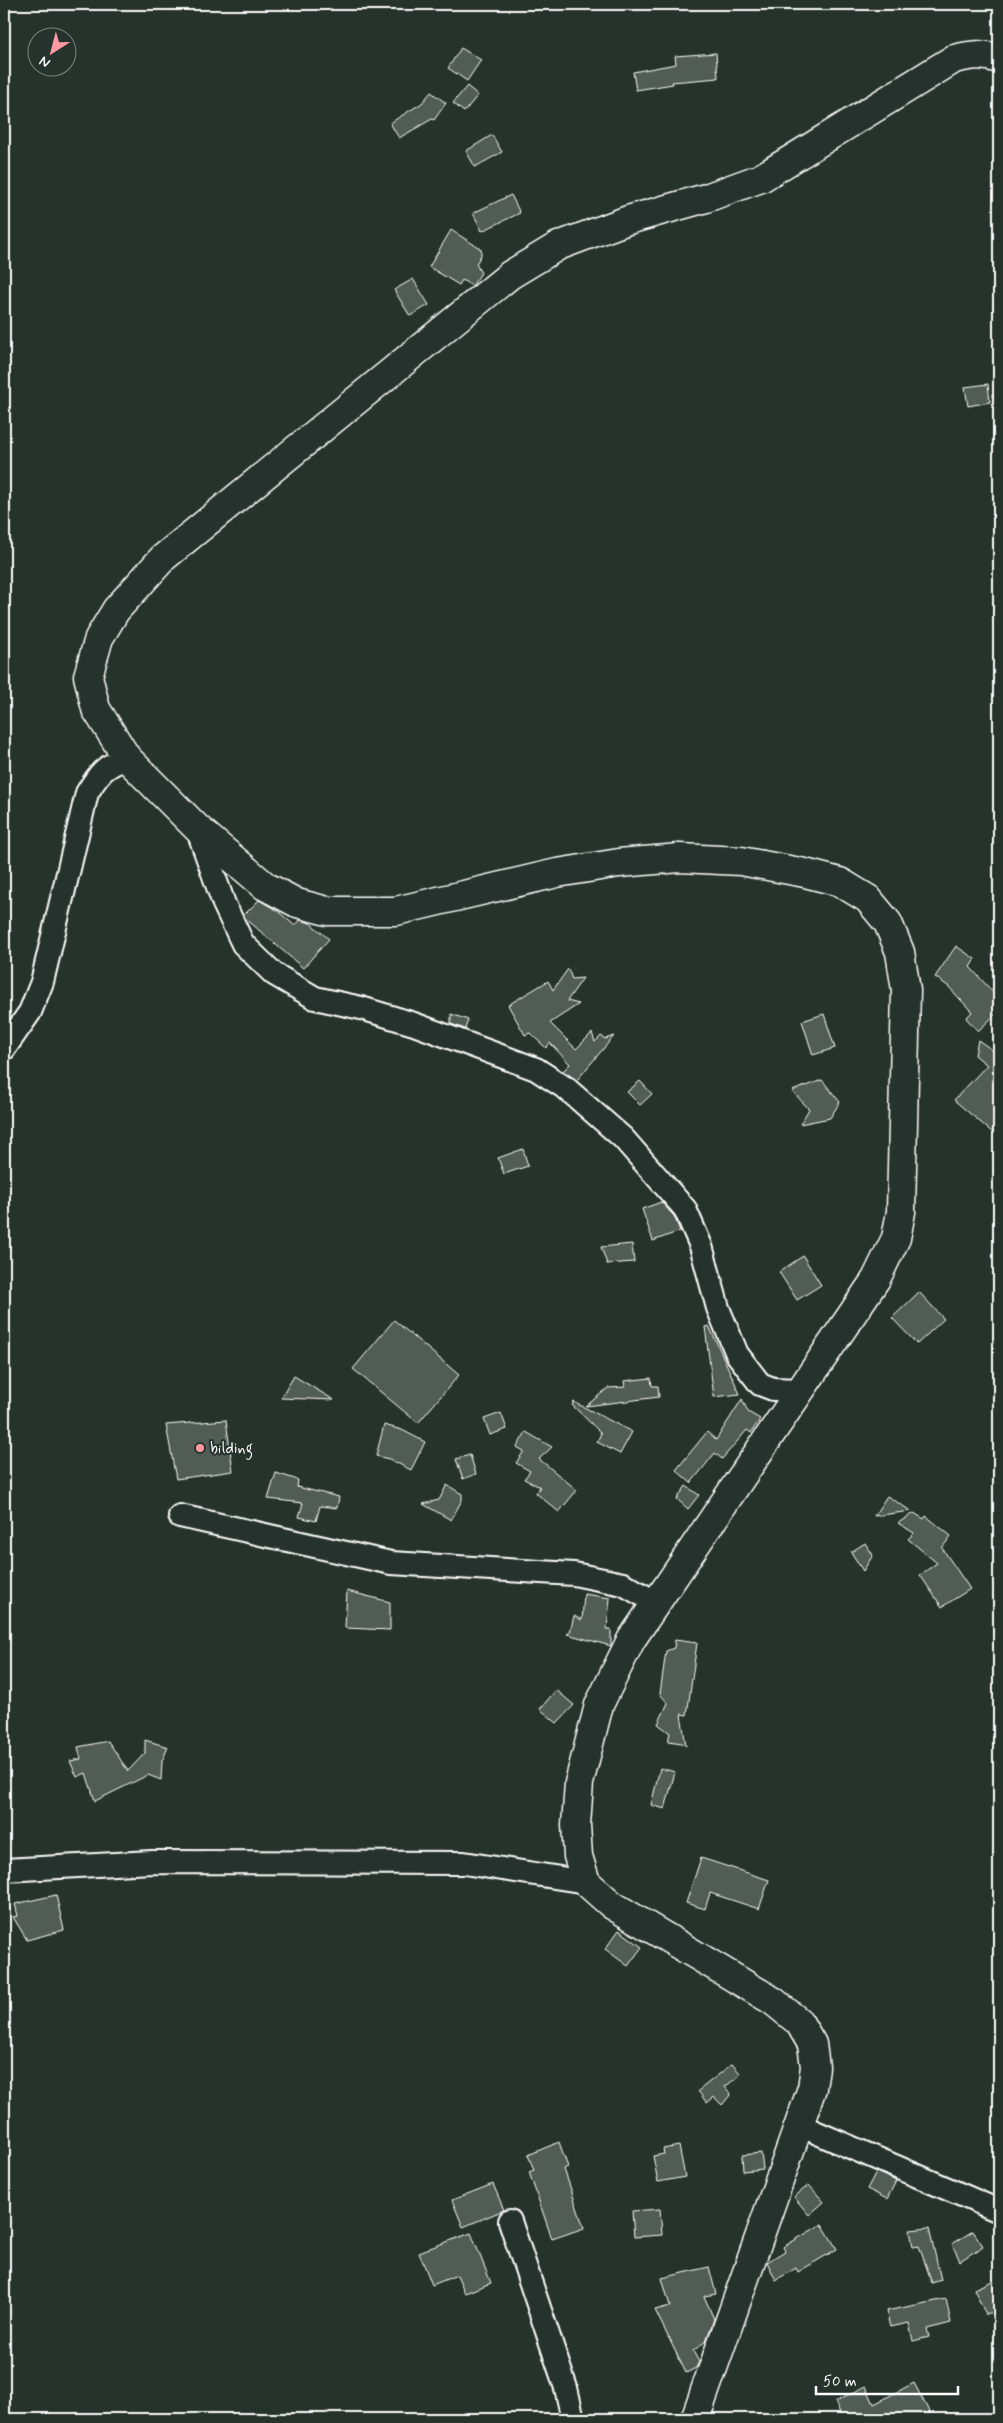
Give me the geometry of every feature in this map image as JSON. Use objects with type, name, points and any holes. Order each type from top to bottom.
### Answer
[{"type":"street","points":[[695,2419],[812,2088],[815,2068],[812,2044],[799,2022],[773,2002],[612,1905],[586,1882],[578,1856],[576,1825],[579,1783],[599,1705],[613,1673],[655,1602],[876,1278],[896,1238],[901,1212],[906,990],[900,952],[888,923],[868,899],[840,882],[805,873],[741,861],[680,858],[619,863],[557,873],[396,910],[327,911],[297,903],[264,886],[197,828],[127,758],[96,709],[88,676],[99,638],[116,610],[163,558],[510,275],[558,246],[628,220],[706,198],[762,178],[954,59],[971,54],[990,55],[999,59]]},
{"type":"street","points":[[4,1049],[30,1012],[42,982],[87,794],[100,771],[113,762],[127,758]]},
{"type":"street","points":[[197,828],[224,904],[243,944],[274,974],[315,998],[361,1008],[414,1024],[536,1069],[567,1089],[623,1138],[685,1209],[701,1246],[718,1308],[737,1354],[760,1384],[773,1389],[800,1390]]},
{"type":"street","points":[[180,1516],[391,1563],[582,1576],[623,1584],[655,1602]]},
{"type":"street","points":[[4,1870],[152,1862],[464,1863],[586,1882]]},
{"type":"street","points":[[799,2125],[999,2210]]},
{"type":"street","points":[[510,2221],[566,2388],[573,2419]]},
{"type":"building","points":[[461,48],[481,60],[467,81],[448,68]]},
{"type":"building","points":[[716,53],[718,78],[672,82],[673,84],[636,90],[633,72],[676,64],[675,56]]},
{"type":"building","points":[[467,86],[478,95],[464,112],[453,103]]},
{"type":"building","points":[[431,92],[446,103],[434,120],[432,119],[399,138],[390,123],[422,103]]},
{"type":"building","points":[[492,135],[502,152],[475,167],[466,151]]},
{"type":"building","points":[[511,195],[520,213],[482,231],[473,213]]},
{"type":"building","points":[[451,230],[481,249],[481,255],[476,264],[481,273],[472,286],[462,280],[459,285],[429,267]]},
{"type":"building","points":[[413,279],[429,305],[410,316],[394,290]]},
{"type":"building","points":[[988,384],[990,402],[968,406],[965,387]]},
{"type":"building","points":[[259,900],[278,911],[295,926],[300,920],[310,923],[329,939],[303,968],[245,918],[244,915]]},
{"type":"building","points":[[956,946],[975,959],[970,967],[999,999],[999,1011],[978,1031],[966,1018],[972,1012],[948,986],[935,977]]},
{"type":"building","points":[[568,969],[572,979],[583,978],[567,1001],[579,1004],[550,1023],[576,1049],[592,1033],[595,1042],[601,1036],[605,1039],[614,1036],[577,1080],[563,1071],[570,1064],[550,1043],[546,1048],[530,1033],[525,1035],[508,1005],[548,981],[553,990]]},
{"type":"building","points":[[451,1014],[468,1020],[465,1029],[451,1024]]},
{"type":"building","points":[[824,1014],[835,1048],[813,1055],[802,1021]]},
{"type":"building","points":[[978,1040],[998,1054],[999,1052],[999,1138],[954,1100],[987,1065],[975,1055]]},
{"type":"building","points":[[822,1080],[840,1102],[830,1118],[800,1124],[809,1109],[792,1091]]},
{"type":"building","points":[[640,1081],[652,1094],[640,1105],[627,1092]]},
{"type":"building","points":[[523,1149],[528,1166],[504,1174],[498,1158]]},
{"type":"building","points":[[661,1202],[674,1216],[680,1231],[653,1241],[642,1209]]},
{"type":"building","points":[[632,1244],[634,1262],[607,1264],[601,1247]]},
{"type":"building","points":[[803,1256],[821,1285],[797,1300],[779,1272]]},
{"type":"building","points":[[919,1292],[944,1319],[917,1344],[892,1318]]},
{"type":"building","points":[[394,1320],[459,1375],[418,1423],[353,1369]]},
{"type":"building","points":[[709,1326],[740,1394],[714,1397],[705,1327]]},
{"type":"building","points":[[294,1376],[334,1400],[281,1398]]},
{"type":"building","points":[[651,1378],[652,1386],[658,1386],[659,1397],[586,1406],[608,1388],[625,1387],[624,1381]]},
{"type":"building","points":[[742,1399],[748,1412],[760,1419],[751,1433],[747,1430],[722,1459],[715,1453],[691,1483],[676,1470],[707,1432],[716,1440]]},
{"type":"building","points":[[574,1402],[632,1432],[620,1454],[597,1442],[601,1433],[572,1405]]},
{"type":"building","points":[[501,1413],[507,1429],[490,1435],[484,1419]]},
{"type":"building","name":"bilding","points":[[226,1420],[233,1471],[176,1479],[166,1425]]},
{"type":"building","points":[[384,1425],[402,1430],[425,1442],[411,1470],[389,1459],[376,1456]]},
{"type":"building","points":[[526,1432],[552,1447],[539,1459],[577,1490],[559,1512],[536,1493],[540,1487],[524,1479],[530,1471],[516,1463],[524,1451],[517,1447]]},
{"type":"building","points":[[470,1455],[476,1474],[463,1479],[456,1459]]},
{"type":"building","points":[[276,1473],[298,1480],[297,1487],[339,1497],[337,1508],[320,1506],[316,1521],[299,1517],[303,1503],[268,1499]]},
{"type":"building","points":[[447,1485],[462,1494],[462,1500],[451,1520],[423,1504],[439,1500]]},
{"type":"building","points":[[686,1486],[699,1495],[688,1509],[677,1499]]},
{"type":"building","points":[[887,1496],[911,1511],[874,1516]]},
{"type":"building","points":[[914,1513],[924,1519],[926,1516],[951,1536],[942,1548],[970,1589],[942,1607],[920,1575],[937,1563],[908,1539],[914,1533],[898,1523]]},
{"type":"building","points":[[865,1543],[873,1555],[863,1571],[851,1552]]},
{"type":"building","points":[[347,1591],[390,1602],[390,1630],[345,1628]]},
{"type":"building","points":[[584,1594],[610,1598],[607,1629],[611,1629],[611,1646],[567,1634],[570,1632],[574,1616],[582,1620]]},
{"type":"building","points":[[675,1640],[697,1643],[687,1715],[681,1714],[686,1746],[682,1743],[668,1741],[670,1733],[658,1724],[668,1703],[660,1694],[666,1651],[674,1648]]},
{"type":"building","points":[[556,1690],[574,1705],[557,1723],[540,1709]]},
{"type":"building","points":[[145,1740],[168,1747],[162,1761],[161,1780],[148,1775],[95,1801],[86,1773],[77,1777],[70,1761],[81,1759],[78,1747],[108,1741],[128,1771],[145,1753]]},
{"type":"building","points":[[660,1768],[675,1772],[665,1809],[651,1805]]},
{"type":"building","points":[[701,1858],[769,1880],[759,1909],[710,1893],[705,1909],[686,1903]]},
{"type":"building","points":[[56,1895],[64,1930],[27,1940],[13,1917],[18,1916],[15,1904]]},
{"type":"building","points":[[619,1930],[642,1947],[628,1966],[605,1949]]},
{"type":"building","points":[[732,2064],[741,2074],[725,2087],[731,2094],[722,2105],[714,2097],[707,2103],[698,2091]]},
{"type":"building","points":[[559,2142],[568,2167],[564,2169],[584,2228],[552,2239],[529,2172],[534,2170],[528,2155]]},
{"type":"building","points":[[679,2146],[685,2177],[658,2182],[653,2156],[664,2154],[663,2149]]},
{"type":"building","points":[[761,2153],[763,2169],[743,2171],[742,2155]]},
{"type":"building","points":[[876,2172],[896,2181],[887,2199],[867,2189]]},
{"type":"building","points":[[493,2184],[504,2210],[463,2227],[452,2200]]},
{"type":"building","points":[[809,2185],[824,2202],[809,2215],[794,2197]]},
{"type":"building","points":[[660,2209],[662,2235],[634,2237],[632,2211]]},
{"type":"building","points":[[822,2224],[837,2249],[798,2272],[796,2268],[776,2280],[767,2262],[785,2251],[783,2247]]},
{"type":"building","points":[[929,2228],[941,2280],[932,2283],[919,2246],[913,2247],[910,2230]]},
{"type":"building","points":[[973,2231],[983,2246],[960,2261],[952,2244]]},
{"type":"building","points":[[471,2233],[491,2283],[465,2293],[457,2275],[432,2285],[419,2252]]},
{"type":"building","points":[[709,2267],[716,2294],[704,2296],[714,2319],[706,2341],[693,2351],[699,2362],[696,2368],[686,2373],[655,2310],[670,2306],[662,2278]]},
{"type":"building","points":[[992,2281],[999,2297],[999,2309],[986,2315],[974,2289]]},
{"type":"building","points":[[946,2299],[951,2323],[927,2329],[929,2337],[913,2341],[909,2323],[890,2327],[886,2311]]},
{"type":"building","points":[[914,2383],[933,2419],[887,2419],[884,2415],[880,2416],[882,2419],[843,2419],[835,2402],[866,2386],[874,2404]]},
{"type":"place","name":"bilding","points":[[200,1448]]}]
